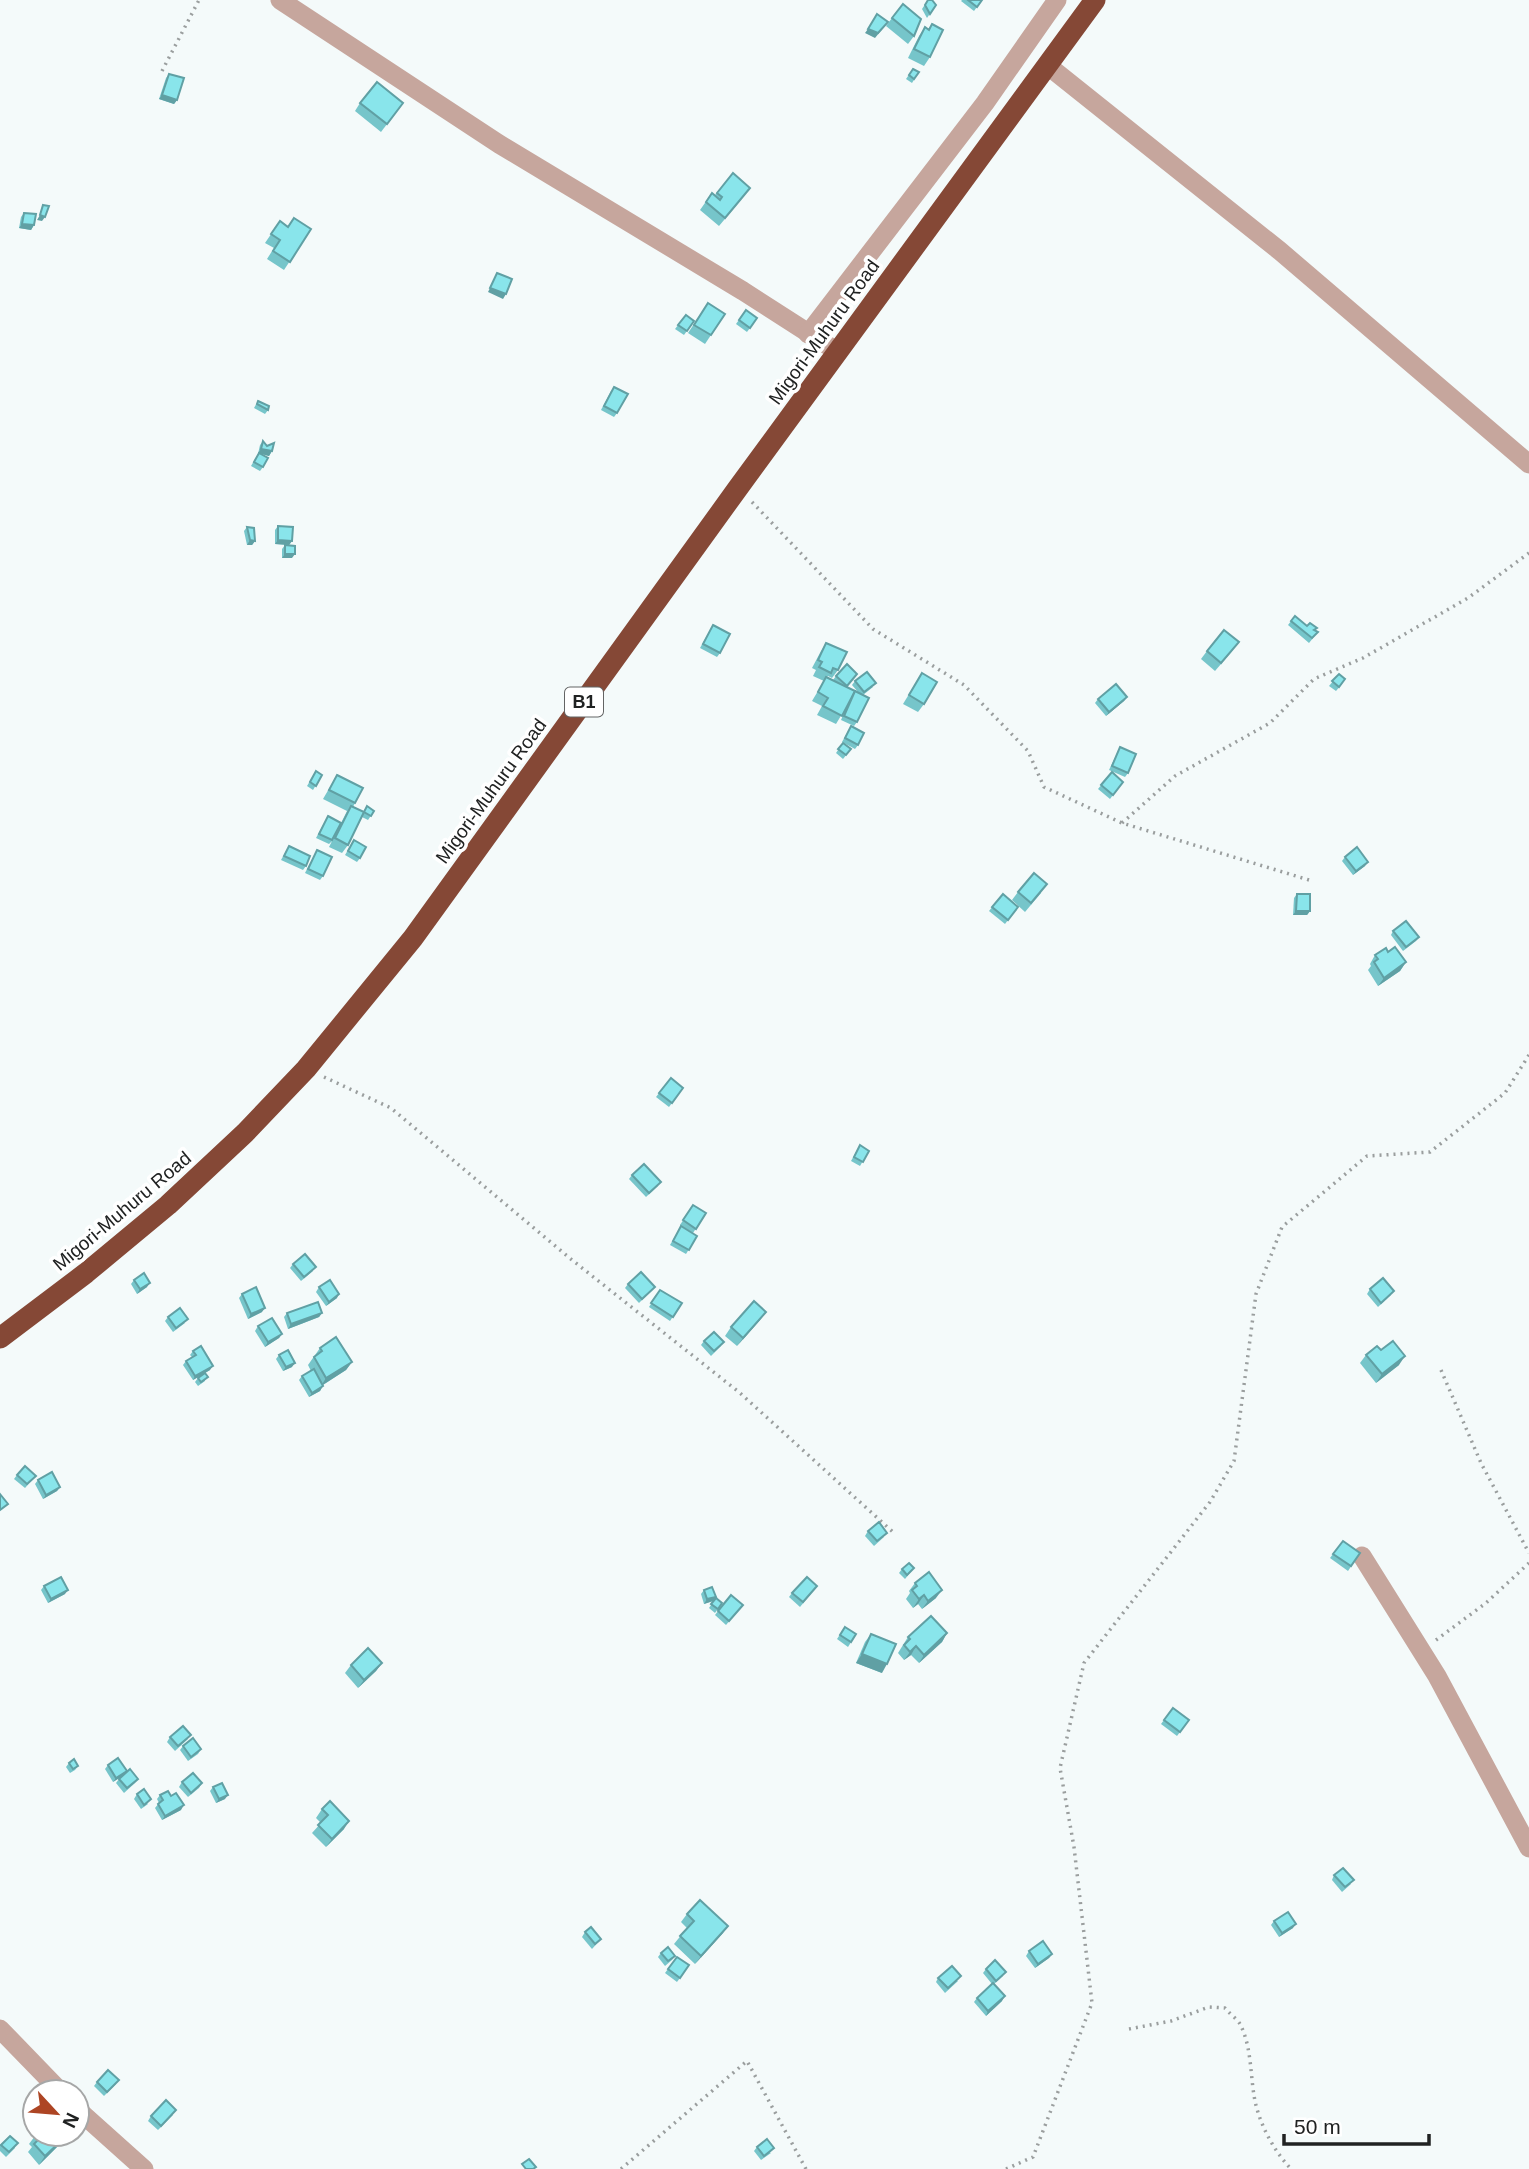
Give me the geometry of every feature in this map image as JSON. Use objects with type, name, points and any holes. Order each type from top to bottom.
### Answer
[{"type":"highway","name":"Migori-Muhuru Road","points":[[0,1338],[86,1273],[168,1205],[245,1133],[306,1069],[413,938],[1095,0]]},
{"type":"street","points":[[279,0],[499,144],[743,291],[838,352]]},
{"type":"street","points":[[808,334],[985,103],[1058,0]]},
{"type":"street","points":[[1047,65],[1280,251],[1529,464]]},
{"type":"street","points":[[1362,1556],[1467,1730],[1529,1847]]},
{"type":"street","points":[[0,2029],[47,2078]]},
{"type":"street","points":[[91,2122],[144,2169]]},
{"type":"path","points":[[162,71],[199,0]]},
{"type":"path","points":[[738,488],[873,629],[964,685],[1028,751],[1044,787],[1122,823],[1309,880]]},
{"type":"path","points":[[1122,823],[1175,776],[1270,723],[1314,679],[1363,658],[1468,598],[1529,553]]},
{"type":"path","points":[[1006,2169],[1033,2157],[1092,2003],[1074,1847],[1059,1768],[1084,1663],[1210,1502],[1234,1461],[1256,1294],[1282,1227],[1367,1156],[1430,1152],[1505,1093],[1529,1055]]},
{"type":"path","points":[[306,1069],[391,1108],[572,1260],[740,1393],[894,1533]]},
{"type":"path","points":[[1441,1370],[1480,1463],[1529,1553]]},
{"type":"path","points":[[1421,1650],[1476,1611],[1529,1563]]},
{"type":"path","points":[[1129,2029],[1171,2021],[1209,2007],[1225,2008],[1240,2023],[1255,2102],[1264,2127],[1283,2161],[1291,2169]]},
{"type":"path","points":[[621,2169],[747,2061],[806,2169]]},
{"type":"building","points":[[928,0],[932,0],[936,5],[930,14],[925,5]]},
{"type":"building","points":[[968,0],[982,0],[977,7]]},
{"type":"building","points":[[903,4],[921,19],[914,36],[892,18]]},
{"type":"building","points":[[877,14],[888,22],[878,33],[868,29]]},
{"type":"building","points":[[932,24],[943,30],[930,57],[914,49],[925,27],[929,30]]},
{"type":"building","points":[[913,69],[919,72],[914,79],[909,75]]},
{"type":"building","points":[[169,74],[184,78],[177,100],[162,95]]},
{"type":"building","points":[[377,82],[403,103],[387,124],[360,103]]},
{"type":"building","points":[[733,173],[750,188],[725,218],[706,202],[712,193],[720,200],[722,197],[717,193]]},
{"type":"building","points":[[43,205],[49,206],[45,217],[40,215]]},
{"type":"building","points":[[24,213],[36,214],[34,225],[22,224]]},
{"type":"building","points":[[294,218],[311,229],[290,262],[273,251],[280,240],[271,234],[280,221],[288,227]]},
{"type":"building","points":[[497,273],[512,279],[506,294],[490,288]]},
{"type":"building","points":[[708,303],[725,314],[711,335],[694,325]]},
{"type":"building","points":[[746,310],[757,318],[750,328],[739,320]]},
{"type":"building","points":[[686,315],[694,321],[687,331],[678,325]]},
{"type":"building","points":[[614,387],[628,394],[617,413],[604,406]]},
{"type":"building","points":[[258,401],[269,406],[268,410],[257,404]]},
{"type":"building","points":[[263,441],[267,446],[274,443],[272,451],[261,449]]},
{"type":"building","points":[[259,453],[268,458],[263,467],[254,462]]},
{"type":"building","points":[[278,526],[293,527],[292,541],[278,540]]},
{"type":"building","points":[[247,527],[254,528],[255,541],[250,540]]},
{"type":"building","points":[[285,545],[295,546],[295,554],[285,554]]},
{"type":"building","points":[[1295,616],[1307,626],[1310,623],[1318,632],[1312,638],[1291,621]]},
{"type":"building","points":[[713,625],[730,634],[720,653],[703,644]]},
{"type":"building","points":[[1224,630],[1239,642],[1221,663],[1207,651]]},
{"type":"building","points":[[826,643],[847,652],[838,670],[833,668],[831,673],[819,667],[822,662],[818,660]]},
{"type":"building","points":[[847,664],[857,674],[847,686],[836,676]]},
{"type":"building","points":[[867,672],[876,683],[864,692],[855,681]]},
{"type":"building","points":[[922,673],[937,682],[924,704],[909,695]]},
{"type":"building","points":[[1339,674],[1345,679],[1339,687],[1332,681]]},
{"type":"building","points":[[826,677],[855,691],[842,716],[823,706],[828,698],[818,692]]},
{"type":"building","points":[[1116,684],[1127,697],[1109,712],[1098,699]]},
{"type":"building","points":[[855,691],[869,698],[857,722],[844,716]]},
{"type":"building","points":[[851,726],[864,733],[858,745],[845,738]]},
{"type":"building","points":[[843,743],[851,749],[846,755],[838,749]]},
{"type":"building","points":[[1120,747],[1136,754],[1128,773],[1112,766]]},
{"type":"building","points":[[316,771],[322,775],[316,786],[310,782]]},
{"type":"building","points":[[1112,772],[1123,782],[1113,795],[1101,785]]},
{"type":"building","points":[[337,775],[363,788],[355,803],[329,790]]},
{"type":"building","points":[[351,806],[364,812],[348,845],[335,838]]},
{"type":"building","points":[[367,806],[374,811],[371,816],[364,812]]},
{"type":"building","points":[[328,816],[341,823],[332,840],[319,834]]},
{"type":"building","points":[[354,840],[366,847],[360,858],[348,851]]},
{"type":"building","points":[[289,846],[310,856],[306,866],[284,856]]},
{"type":"building","points":[[1357,847],[1368,862],[1356,871],[1345,857]]},
{"type":"building","points":[[317,850],[332,857],[323,876],[308,869]]},
{"type":"building","points":[[1034,873],[1047,884],[1031,903],[1018,892]]},
{"type":"building","points":[[1003,894],[1018,907],[1008,920],[992,907]]},
{"type":"building","points":[[1297,894],[1310,894],[1310,911],[1296,911]]},
{"type":"building","points":[[1406,921],[1419,937],[1406,947],[1393,931]]},
{"type":"building","points":[[1395,947],[1406,962],[1384,978],[1374,962],[1378,959],[1375,955],[1386,948],[1388,952]]},
{"type":"building","points":[[671,1078],[683,1088],[672,1103],[659,1093]]},
{"type":"building","points":[[860,1145],[869,1151],[863,1162],[854,1157]]},
{"type":"building","points":[[644,1164],[661,1182],[649,1193],[632,1175]]},
{"type":"building","points":[[693,1205],[706,1213],[696,1229],[683,1220]]},
{"type":"building","points":[[681,1226],[697,1236],[689,1250],[673,1241]]},
{"type":"building","points":[[305,1254],[316,1267],[304,1277],[293,1264]]},
{"type":"building","points":[[641,1272],[655,1287],[642,1299],[628,1284]]},
{"type":"building","points":[[144,1273],[150,1283],[140,1289],[134,1280]]},
{"type":"building","points":[[1383,1278],[1394,1291],[1381,1303],[1370,1289]]},
{"type":"building","points":[[330,1280],[339,1294],[329,1302],[319,1287]]},
{"type":"building","points":[[256,1287],[265,1308],[251,1314],[242,1294]]},
{"type":"building","points":[[660,1290],[682,1303],[673,1317],[651,1303]]},
{"type":"building","points":[[754,1301],[766,1312],[743,1338],[731,1327]]},
{"type":"building","points":[[318,1302],[322,1313],[291,1324],[287,1313]]},
{"type":"building","points":[[180,1308],[188,1319],[176,1328],[168,1317]]},
{"type":"building","points":[[272,1318],[282,1334],[268,1342],[258,1326]]},
{"type":"building","points":[[714,1332],[724,1342],[714,1351],[704,1341]]},
{"type":"building","points":[[336,1337],[352,1362],[326,1378],[314,1357],[322,1351],[320,1348]]},
{"type":"building","points":[[1393,1341],[1405,1356],[1382,1374],[1366,1355],[1377,1346],[1381,1350]]},
{"type":"building","points":[[201,1346],[213,1366],[195,1376],[186,1361],[196,1355],[193,1351]]},
{"type":"building","points":[[288,1350],[295,1363],[286,1367],[279,1355]]},
{"type":"building","points":[[314,1369],[323,1386],[312,1393],[302,1376]]},
{"type":"building","points":[[205,1373],[208,1377],[201,1382],[198,1378]]},
{"type":"building","points":[[25,1466],[36,1476],[27,1484],[17,1475]]},
{"type":"building","points":[[52,1472],[60,1487],[46,1495],[38,1480]]},
{"type":"building","points":[[0,1494],[8,1504],[0,1510]]},
{"type":"building","points":[[879,1522],[887,1533],[877,1541],[868,1531]]},
{"type":"building","points":[[1343,1541],[1360,1553],[1351,1566],[1333,1554]]},
{"type":"building","points":[[909,1563],[914,1568],[907,1575],[902,1569]]},
{"type":"building","points":[[929,1572],[942,1590],[928,1601],[924,1595],[919,1599],[912,1590],[917,1586],[915,1583]]},
{"type":"building","points":[[61,1577],[68,1590],[51,1599],[44,1586]]},
{"type":"building","points":[[807,1577],[817,1586],[803,1602],[792,1593]]},
{"type":"building","points":[[712,1587],[716,1597],[707,1599],[704,1590]]},
{"type":"building","points":[[731,1595],[743,1605],[729,1621],[718,1611]]},
{"type":"building","points":[[716,1598],[722,1603],[718,1609],[711,1604]]},
{"type":"building","points":[[931,1616],[947,1633],[924,1655],[916,1646],[910,1652],[904,1645],[910,1639],[908,1637]]},
{"type":"building","points":[[845,1627],[856,1634],[851,1642],[840,1635]]},
{"type":"building","points":[[871,1634],[896,1644],[887,1664],[862,1654]]},
{"type":"building","points":[[368,1648],[382,1663],[364,1680],[351,1665]]},
{"type":"building","points":[[1173,1708],[1189,1720],[1180,1732],[1164,1720]]},
{"type":"building","points":[[183,1726],[191,1735],[178,1746],[170,1737]]},
{"type":"building","points":[[193,1738],[201,1749],[191,1757],[183,1746]]},
{"type":"building","points":[[118,1758],[127,1771],[116,1778],[108,1765]]},
{"type":"building","points":[[74,1759],[78,1766],[73,1769],[69,1763]]},
{"type":"building","points":[[130,1769],[138,1779],[127,1788],[119,1779]]},
{"type":"building","points":[[193,1773],[202,1783],[191,1793],[182,1782]]},
{"type":"building","points":[[222,1783],[228,1795],[219,1799],[213,1787]]},
{"type":"building","points":[[144,1789],[151,1799],[144,1805],[137,1794]]},
{"type":"building","points":[[168,1791],[171,1796],[176,1793],[184,1805],[165,1816],[158,1804],[163,1800],[160,1795]]},
{"type":"building","points":[[330,1801],[349,1821],[332,1839],[318,1825],[328,1815],[322,1809]]},
{"type":"building","points":[[1343,1868],[1354,1880],[1345,1887],[1334,1875]]},
{"type":"building","points":[[700,1900],[728,1926],[701,1956],[680,1936],[694,1921],[687,1914]]},
{"type":"building","points":[[1288,1912],[1296,1924],[1282,1933],[1274,1921]]},
{"type":"building","points":[[591,1927],[601,1939],[595,1944],[585,1932]]},
{"type":"building","points":[[1043,1941],[1052,1954],[1038,1964],[1029,1951]]},
{"type":"building","points":[[668,1947],[675,1956],[668,1961],[661,1953]]},
{"type":"building","points":[[677,1957],[689,1965],[680,1978],[668,1969]]},
{"type":"building","points":[[995,1960],[1006,1972],[996,1981],[986,1969]]},
{"type":"building","points":[[952,1966],[961,1976],[948,1988],[938,1978]]},
{"type":"building","points":[[993,1983],[1005,1996],[988,2011],[977,1998]]},
{"type":"building","points":[[108,2070],[119,2080],[107,2092],[97,2082]]},
{"type":"building","points":[[166,2100],[176,2110],[161,2126],[151,2116]]},
{"type":"building","points":[[10,2136],[18,2143],[9,2152],[1,2145]]},
{"type":"building","points":[[767,2139],[774,2148],[764,2156],[757,2147]]},
{"type":"building","points":[[38,2148],[53,2148],[45,2156]]},
{"type":"building","points":[[529,2159],[536,2167],[533,2169],[526,2169],[522,2164]]}]
